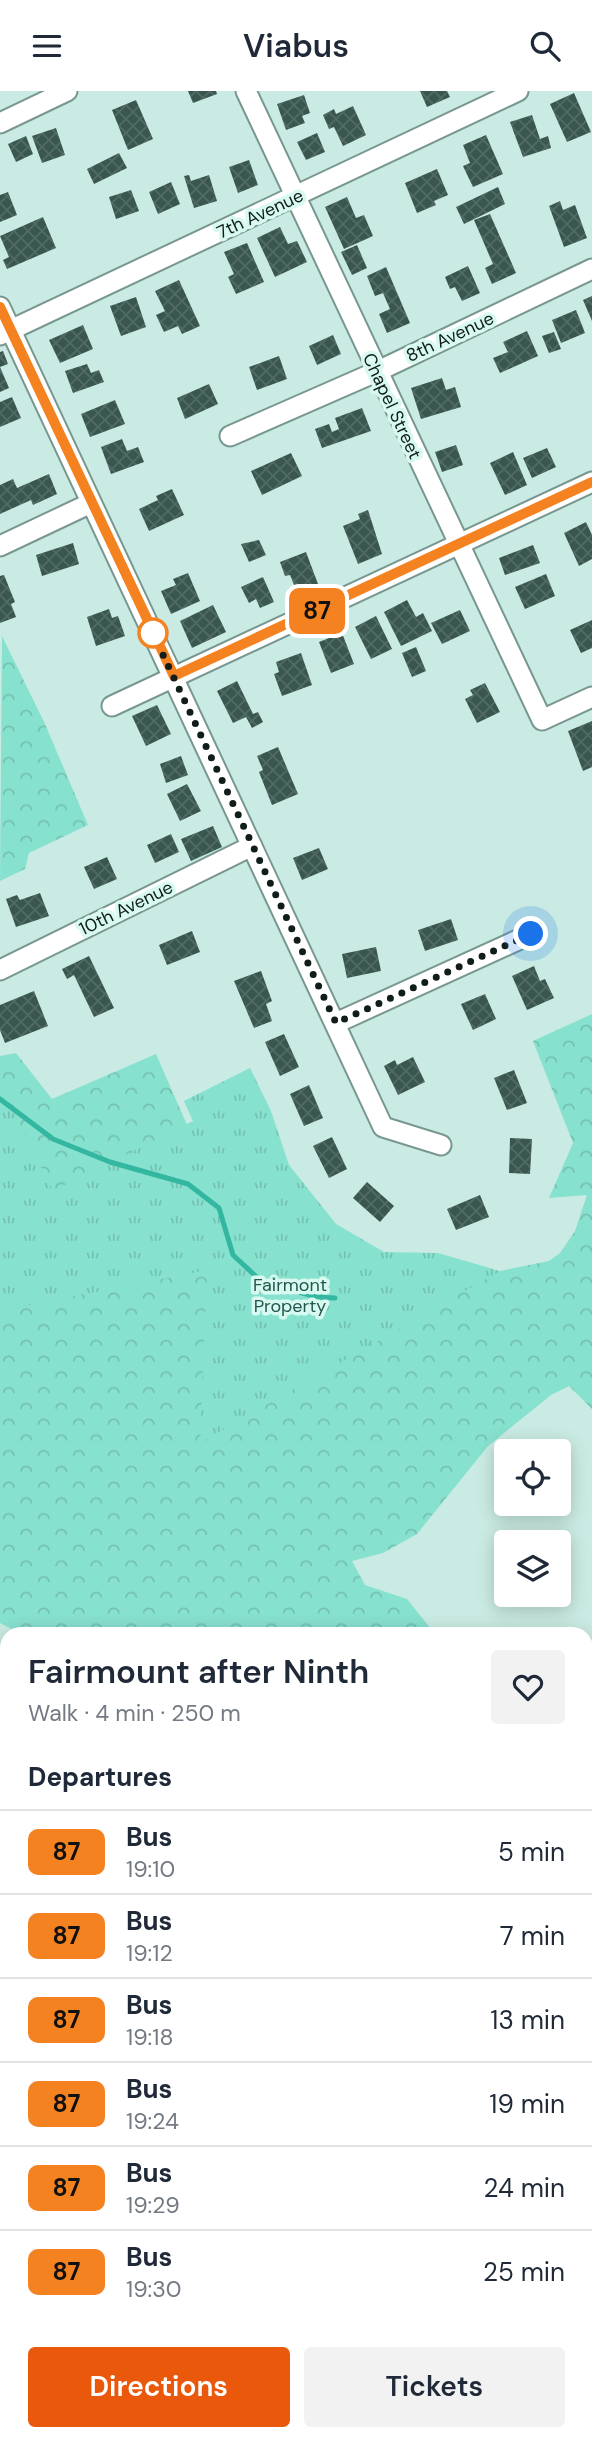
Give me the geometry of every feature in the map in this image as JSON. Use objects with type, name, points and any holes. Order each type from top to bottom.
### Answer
[{"type":"street","points":[[0,123],[67,91]]},
{"type":"street","name":"Chapel Street","points":[[246,91],[457,546],[542,720],[592,697]]},
{"type":"street","name":"7th Avenue","points":[[5,333],[518,91]]},
{"type":"street","name":"8th Avenue","points":[[230,436],[376,372],[592,269]]},
{"type":"street","points":[[0,307],[5,333],[174,676],[383,1127],[441,1145]]},
{"type":"street","points":[[112,706],[592,482]]},
{"type":"street","points":[[0,546],[91,503]]},
{"type":"street","name":"10th Avenue","points":[[0,969],[252,846]]},
{"type":"street","points":[[336,1023],[531,934]]},
{"type":"green space","points":[[2,636],[45,724],[88,825],[29,853],[25,869],[0,881]]},
{"type":"green space","points":[[592,1014],[592,1409],[569,1386],[551,1395],[494,1439],[417,1534],[383,1553],[352,1561],[365,1585],[407,1599],[430,1627],[8,1627],[0,1623],[0,1056],[16,1053],[52,1099],[156,1054],[187,1125],[304,1211],[330,1242],[467,1272],[500,1271],[549,1261],[560,1253],[575,1231],[587,1195],[549,1198],[573,1143],[533,1041]]},
{"type":"green space","name":"Fairmont Property","points":[[250,1068],[271,1111],[289,1165],[336,1224],[384,1252],[438,1253],[500,1271],[200,1443],[207,1270],[14,1308],[0,1303],[0,1084],[53,1191],[193,1121],[184,1101]]},
{"type":"building","points":[[188,91],[216,91],[217,94],[193,103]]},
{"type":"building","points":[[420,91],[447,91],[450,97],[427,107]]},
{"type":"building","points":[[574,93],[591,132],[567,142],[550,104]]},
{"type":"building","points":[[304,95],[310,113],[302,116],[305,123],[286,130],[277,104]]},
{"type":"building","points":[[136,100],[153,139],[128,150],[112,110]]},
{"type":"building","points":[[353,106],[366,135],[343,146],[334,127],[329,129],[323,115],[334,109],[336,114]]},
{"type":"building","points":[[532,115],[540,139],[548,136],[551,148],[523,157],[510,122]]},
{"type":"building","points":[[56,128],[65,155],[42,163],[32,136]]},
{"type":"building","points":[[317,133],[325,152],[306,160],[297,142]]},
{"type":"building","points":[[486,135],[503,174],[473,187],[463,166],[470,163],[463,145]]},
{"type":"building","points":[[26,136],[33,154],[16,162],[8,144]]},
{"type":"building","points":[[119,153],[127,168],[94,184],[87,169]]},
{"type":"building","points":[[249,160],[258,185],[238,193],[229,167]]},
{"type":"building","points":[[437,169],[448,195],[434,201],[436,205],[417,213],[405,183]]},
{"type":"building","points":[[189,175],[191,181],[209,175],[217,201],[194,208],[184,176]]},
{"type":"building","points":[[171,182],[180,204],[158,214],[149,192]]},
{"type":"building","points":[[498,187],[505,204],[464,224],[456,207]]},
{"type":"building","points":[[131,190],[139,211],[116,219],[109,197]]},
{"type":"building","points":[[8,192],[17,215],[0,222],[0,195]]},
{"type":"building","points":[[347,197],[356,218],[364,215],[373,236],[344,249],[325,207]]},
{"type":"building","points":[[560,201],[563,210],[575,205],[587,238],[564,247],[549,206]]},
{"type":"building","points":[[490,214],[516,273],[492,284],[485,268],[493,264],[474,220]]},
{"type":"building","points":[[43,217],[56,248],[7,269],[3,260],[9,257],[0,236]]},
{"type":"building","points":[[280,227],[288,244],[297,241],[307,262],[275,277],[257,238]]},
{"type":"building","points":[[247,243],[264,282],[236,294],[228,277],[234,274],[224,252]]},
{"type":"building","points":[[357,245],[367,268],[352,275],[341,252]]},
{"type":"building","points":[[468,266],[480,293],[462,301],[455,287],[450,289],[445,277]]},
{"type":"building","points":[[386,267],[410,323],[387,333],[379,314],[390,309],[383,293],[375,296],[367,276]]},
{"type":"building","points":[[179,280],[200,326],[182,334],[178,326],[164,332],[156,315],[165,311],[155,291]]},
{"type":"building","points":[[592,296],[592,321],[583,300]]},
{"type":"building","points":[[136,297],[146,327],[121,336],[110,306]]},
{"type":"building","points":[[576,310],[585,333],[561,343],[552,320]]},
{"type":"building","points":[[83,325],[93,349],[60,363],[49,340]]},
{"type":"building","points":[[527,331],[538,356],[500,373],[493,358],[508,352],[503,342]]},
{"type":"building","points":[[554,332],[561,349],[549,353],[542,336]]},
{"type":"building","points":[[333,335],[341,354],[317,365],[309,346]]},
{"type":"building","points":[[3,351],[8,364],[0,367],[0,352]]},
{"type":"building","points":[[279,356],[287,379],[257,390],[249,367]]},
{"type":"building","points":[[87,364],[91,373],[99,370],[104,382],[73,393],[65,371]]},
{"type":"building","points":[[0,367],[9,388],[0,392]]},
{"type":"building","points":[[442,378],[446,390],[455,387],[461,407],[421,419],[411,388]]},
{"type":"building","points":[[209,384],[218,404],[185,419],[177,398]]},
{"type":"building","points":[[12,397],[21,418],[0,427],[0,402]]},
{"type":"building","points":[[115,400],[125,424],[90,437],[81,414]]},
{"type":"building","points":[[362,408],[371,431],[322,448],[315,429],[329,424],[332,432],[339,429],[335,418]]},
{"type":"building","points":[[122,439],[127,451],[138,447],[144,462],[111,474],[101,447]]},
{"type":"building","points":[[456,445],[463,465],[442,472],[435,452]]},
{"type":"building","points":[[547,448],[556,467],[532,478],[523,458]]},
{"type":"building","points":[[513,452],[527,485],[505,495],[490,463]]},
{"type":"building","points":[[291,453],[302,476],[262,495],[251,471]]},
{"type":"building","points":[[49,474],[57,494],[33,505],[31,500],[0,514],[0,485],[13,479],[17,488]]},
{"type":"building","points":[[172,489],[184,515],[149,531],[139,509],[158,500],[156,496]]},
{"type":"building","points":[[368,510],[382,554],[358,564],[343,526],[360,519],[358,514]]},
{"type":"building","points":[[586,522],[592,535],[592,559],[579,566],[564,533]]},
{"type":"building","points":[[259,540],[266,555],[249,562],[241,544]]},
{"type":"building","points":[[73,543],[79,564],[42,576],[36,555]]},
{"type":"building","points":[[533,545],[540,563],[505,575],[499,558]]},
{"type":"building","points":[[306,552],[318,584],[297,592],[290,575],[285,576],[280,562]]},
{"type":"building","points":[[188,573],[200,601],[171,614],[161,591],[176,585],[173,579]]},
{"type":"building","points":[[546,574],[555,596],[525,609],[515,587]]},
{"type":"building","points":[[4,575],[15,602],[11,604],[16,617],[0,623],[0,576]]},
{"type":"building","points":[[263,577],[274,602],[260,608],[256,599],[249,603],[241,587]]},
{"type":"building","points":[[407,600],[416,617],[423,613],[432,631],[401,646],[384,612]]},
{"type":"building","points":[[213,605],[226,632],[192,648],[180,621]]},
{"type":"building","points":[[109,609],[112,618],[118,616],[125,636],[96,646],[87,617]]},
{"type":"building","points":[[460,610],[470,631],[442,644],[431,623]]},
{"type":"building","points":[[376,616],[392,649],[371,659],[355,627]]},
{"type":"building","points":[[592,620],[592,648],[581,653],[570,630]]},
{"type":"building","points":[[342,633],[354,664],[331,673],[319,642]]},
{"type":"building","points":[[416,647],[426,671],[412,677],[402,653]]},
{"type":"building","points":[[301,653],[312,685],[282,696],[274,674],[279,672],[276,662]]},
{"type":"building","points":[[237,681],[253,714],[258,712],[263,722],[252,728],[246,717],[233,723],[217,691]]},
{"type":"building","points":[[485,683],[500,712],[477,723],[465,699],[473,695],[470,690]]},
{"type":"building","points":[[157,705],[171,734],[146,746],[132,716]]},
{"type":"building","points":[[592,721],[592,767],[583,771],[568,731]]},
{"type":"building","points":[[278,747],[298,794],[272,805],[259,772],[263,770],[257,756]]},
{"type":"building","points":[[181,756],[188,775],[166,783],[160,764]]},
{"type":"building","points":[[187,784],[201,811],[180,821],[167,794]]},
{"type":"building","points":[[213,826],[222,847],[191,861],[181,839]]},
{"type":"building","points":[[171,834],[179,852],[155,863],[147,845]]},
{"type":"building","points":[[319,848],[328,869],[302,880],[293,858]]},
{"type":"building","points":[[107,857],[117,879],[94,889],[84,867]]},
{"type":"building","points":[[40,893],[49,916],[16,927],[6,899],[17,895],[20,900]]},
{"type":"building","points":[[451,919],[458,940],[425,951],[418,930]]},
{"type":"building","points":[[192,931],[200,952],[167,965],[159,945]]},
{"type":"building","points":[[376,947],[381,971],[347,978],[342,954]]},
{"type":"building","points":[[89,956],[114,1008],[94,1017],[74,975],[67,979],[62,969]]},
{"type":"building","points":[[534,966],[540,981],[545,979],[554,998],[527,1010],[512,976]]},
{"type":"building","points":[[261,971],[272,1001],[266,1004],[272,1021],[254,1028],[234,981]]},
{"type":"building","points":[[34,991],[48,1026],[5,1043],[0,1030],[0,1005]]},
{"type":"building","points":[[485,994],[496,1019],[473,1030],[461,1004]]},
{"type":"building","points":[[284,1034],[299,1067],[280,1076],[265,1042]]},
{"type":"building","points":[[413,1057],[425,1082],[398,1095],[384,1066],[395,1060],[397,1065]]},
{"type":"building","points":[[514,1070],[527,1103],[507,1110],[494,1078]]},
{"type":"building","points":[[309,1085],[323,1118],[304,1126],[290,1094]]},
{"type":"building","points":[[332,1137],[347,1169],[329,1178],[313,1146]]},
{"type":"building","points":[[510,1138],[532,1139],[530,1174],[509,1173]]},
{"type":"building","points":[[367,1182],[394,1206],[380,1222],[353,1198]]},
{"type":"building","points":[[480,1195],[489,1217],[456,1230],[447,1209]]},
{"type":"waterway","points":[[0,1099],[53,1139],[110,1162],[188,1184],[219,1208],[233,1255],[262,1282],[317,1297],[335,1298]]},
{"type":"bus line","name":"87","points":[[0,307],[174,676],[592,482]]},
{"type":"route","points":[[153,633],[150,627],[336,1023],[531,934]]}]
